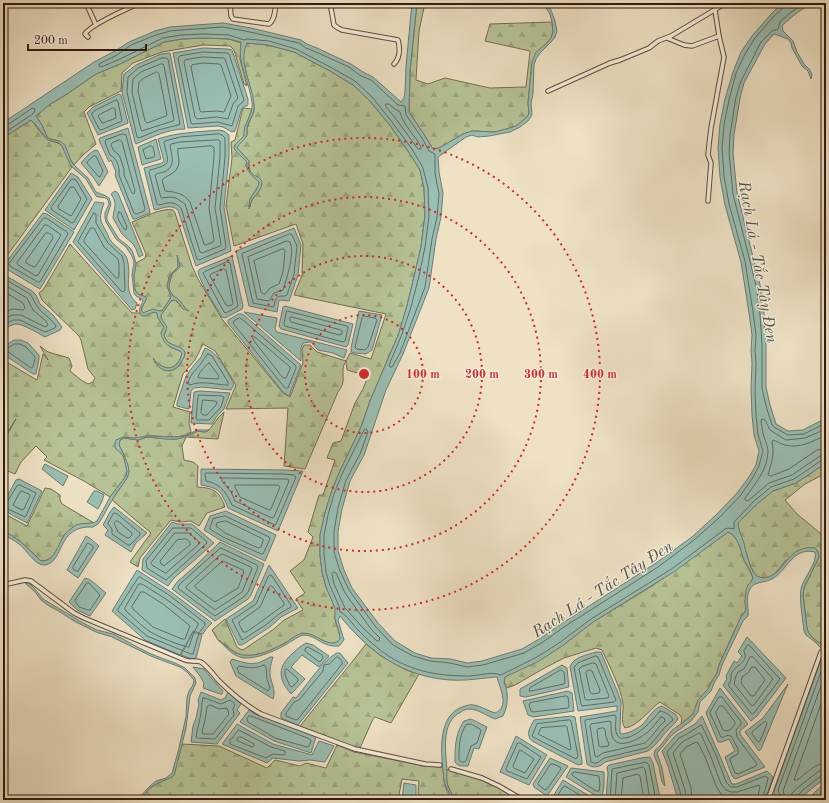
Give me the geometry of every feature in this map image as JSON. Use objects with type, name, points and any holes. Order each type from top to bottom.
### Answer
[{"type":"street","points":[[86,3],[96,25]]},
{"type":"street","points":[[88,38],[85,34],[86,32],[96,25],[131,6],[140,3]]},
{"type":"street","points":[[217,3],[230,4],[231,16],[233,19],[269,24],[272,21],[276,3]]},
{"type":"street","points":[[330,3],[334,25],[338,28],[398,40],[399,58],[394,64]]},
{"type":"street","points":[[548,91],[610,62],[620,60],[649,48],[656,42],[675,34],[726,3]]},
{"type":"street","points":[[708,201],[711,163],[708,156],[709,145],[724,57],[715,10]]},
{"type":"street","points":[[667,38],[684,45],[692,46],[719,36]]},
{"type":"street","points":[[3,585],[25,580],[31,581],[74,613],[84,618],[189,662],[201,662],[237,697],[260,714],[355,750],[425,764],[440,765]]},
{"type":"street","points":[[768,800],[820,652]]},
{"type":"street","points":[[451,769],[490,781],[523,800]]},
{"type":"green space","points":[[417,3],[425,3],[419,31],[416,80],[428,84],[445,78],[490,88],[526,87],[530,51],[485,41],[490,24],[552,22],[553,31],[551,38],[532,62],[528,103],[529,114],[526,118],[516,126],[495,132],[472,131],[463,134],[439,148],[433,149],[409,112],[410,71]]},
{"type":"green space","points":[[204,38],[229,39],[241,43],[240,59],[247,86],[244,84],[234,50],[230,46],[203,45],[162,52],[133,63],[122,73],[121,91],[89,107],[84,112],[96,144],[74,165],[59,141],[47,137],[36,116],[49,105],[96,74],[164,42]]},
{"type":"green space","points":[[247,43],[268,45],[294,52],[353,85],[369,100],[389,124],[420,170],[424,188],[425,215],[421,247],[399,333],[370,401],[361,427],[331,493],[320,535],[322,572],[326,587],[336,608],[335,619],[340,639],[337,642],[329,643],[311,635],[300,635],[269,651],[256,655],[238,654],[218,640],[212,630],[225,619],[237,647],[243,650],[274,629],[284,620],[303,610],[296,599],[305,593],[290,571],[304,560],[313,537],[308,532],[319,495],[323,495],[335,460],[327,458],[333,443],[341,441],[355,403],[368,376],[347,370],[346,361],[350,353],[371,359],[386,314],[294,295],[302,275],[303,244],[296,224],[234,246],[226,206],[232,158],[231,142],[235,140],[243,108],[252,109],[245,128],[244,136],[234,147],[235,150],[247,162],[246,166],[252,174],[249,169],[249,161],[237,148],[237,146],[247,135],[247,128],[254,111],[254,105],[243,59],[243,50]],"holes":[[[252,174],[262,183],[252,200],[250,207],[250,199],[259,185],[259,182]]]},
{"type":"green space","points":[[31,120],[48,140],[62,146],[72,167],[6,257],[3,256],[3,138]]},
{"type":"green space","points":[[169,209],[173,210],[192,266],[222,319],[283,393],[290,397],[303,363],[302,349],[304,345],[310,345],[317,352],[346,361],[343,369],[342,385],[305,469],[284,466],[288,408],[226,409],[236,385],[215,351],[203,344],[195,360],[183,374],[173,407],[190,412],[189,423],[191,432],[175,437],[126,437],[116,440],[124,458],[127,471],[126,476],[110,497],[84,481],[44,460],[47,457],[36,446],[21,462],[15,474],[3,469],[3,442],[16,419],[3,439],[3,360],[37,380],[43,354],[48,360],[40,346],[48,352],[69,358],[72,366],[70,371],[81,380],[88,384],[93,382],[95,378],[88,369],[79,336],[42,300],[39,293],[43,290],[70,244],[132,313],[147,315],[155,312],[157,313],[158,318],[164,327],[161,333],[170,347],[182,353],[180,359],[171,368],[162,366],[154,361],[158,366],[166,371],[169,371],[177,368],[184,358],[185,353],[182,349],[169,343],[165,339],[165,324],[161,318],[161,315],[171,301],[175,300],[185,308],[178,299],[173,296],[169,289],[172,274],[179,268],[178,260],[178,267],[169,277],[167,286],[171,296],[162,311],[149,311],[143,313],[142,307],[146,297],[138,294],[134,287],[136,263],[145,258],[146,254],[132,222],[158,211]]},
{"type":"green space","points":[[224,412],[218,439],[186,437],[182,446],[184,460],[193,462],[198,466],[197,487],[211,489],[218,493],[225,507],[207,513],[199,526],[191,521],[180,522],[171,520],[140,558],[138,567],[130,562],[151,533],[112,500],[127,478],[129,472],[124,455],[119,445],[120,440],[124,438],[138,440],[147,437],[177,439],[198,431],[205,432],[209,430]]},
{"type":"green space","points":[[826,463],[826,473],[805,484],[785,500],[797,514],[826,538],[826,629],[820,644],[808,632],[803,595],[804,588],[819,557],[818,552],[815,548],[804,549],[785,561],[773,575],[763,578],[758,577],[750,565],[739,531],[738,523],[757,504],[773,491],[796,483]]},
{"type":"green space","points":[[45,488],[51,489],[60,495],[62,504],[94,523],[75,526],[65,534],[53,555],[46,560],[41,561],[20,541],[3,530],[3,513],[27,526]]},
{"type":"green space","points":[[728,532],[737,540],[744,560],[753,578],[748,585],[745,601],[746,610],[740,619],[719,665],[717,673],[708,689],[696,705],[693,714],[681,724],[682,719],[680,715],[660,702],[634,725],[625,728],[622,719],[622,698],[617,684],[602,650],[596,648],[564,658],[507,688],[504,682],[505,677],[562,646],[593,622],[652,586]]},
{"type":"green space","points":[[366,644],[381,656],[406,670],[419,674],[391,723],[375,717],[360,748],[300,726],[352,662]]},
{"type":"green space","points":[[182,744],[219,746],[267,768],[275,760],[300,766],[306,763],[326,768],[337,745],[354,752],[425,766],[443,767],[444,781],[447,791],[451,797],[425,797],[418,794],[419,781],[402,779],[398,800],[140,800],[150,788],[174,775]]},
{"type":"green space","points":[[446,769],[482,780],[518,800],[454,800],[447,784]]},
{"type":"water","name":"Rạch Lá - Tắc Tây Đen","points":[[412,3],[417,3],[410,71],[409,112],[433,149],[439,148],[463,134],[472,131],[495,132],[516,126],[526,118],[529,114],[528,103],[532,62],[536,52],[546,44],[551,38],[553,32],[550,14],[543,3],[547,3],[551,10],[557,31],[555,37],[540,53],[534,65],[533,94],[531,103],[532,115],[528,121],[510,132],[489,136],[478,137],[472,135],[466,137],[438,157],[443,193],[441,217],[436,239],[429,288],[403,354],[386,390],[364,455],[350,481],[342,509],[338,531],[338,551],[352,588],[378,623],[395,641],[415,653],[431,658],[451,659],[467,663],[482,661],[522,649],[656,563],[692,537],[717,514],[737,493],[756,465],[759,451],[754,435],[752,415],[752,335],[741,262],[725,205],[720,177],[718,148],[720,124],[725,99],[733,72],[741,52],[752,36],[783,3],[815,3],[797,13],[782,26],[783,31],[793,41],[804,64],[810,70],[812,75],[811,79],[808,71],[802,66],[788,39],[774,34],[765,44],[744,83],[734,135],[733,153],[737,193],[760,285],[766,345],[766,387],[770,405],[776,424],[788,431],[803,430],[826,418],[826,463],[796,483],[773,491],[757,504],[738,523],[751,568],[755,574],[761,578],[769,577],[774,574],[793,554],[799,550],[815,548],[818,552],[819,557],[804,588],[803,595],[807,629],[815,640],[826,645],[826,649],[820,647],[806,635],[804,631],[801,589],[815,556],[815,552],[807,551],[791,560],[772,579],[757,583],[750,589],[747,599],[748,616],[743,621],[711,691],[700,702],[698,712],[691,721],[672,735],[657,753],[662,768],[665,786],[662,782],[659,767],[654,755],[655,750],[660,746],[672,730],[693,714],[698,700],[708,689],[717,673],[719,665],[740,619],[746,610],[746,590],[753,578],[744,560],[737,540],[728,532],[675,571],[593,622],[562,646],[539,661],[505,677],[504,682],[507,691],[507,699],[503,716],[495,719],[479,711],[466,709],[454,717],[447,730],[445,747],[447,782],[454,800],[451,800],[444,778],[442,744],[445,726],[454,711],[462,707],[471,705],[477,706],[495,713],[500,710],[502,707],[503,697],[497,677],[469,680],[438,679],[402,668],[371,648],[340,616],[338,620],[344,640],[339,646],[328,645],[312,637],[304,635],[271,652],[260,656],[244,658],[233,654],[219,640],[233,652],[251,655],[270,650],[303,633],[313,635],[329,643],[337,642],[340,639],[335,619],[335,608],[326,587],[322,572],[320,535],[331,493],[361,427],[370,401],[399,333],[421,247],[425,215],[424,188],[420,170],[389,124],[369,100],[353,85],[294,52],[268,45],[247,43],[244,51],[244,59],[252,91],[254,110],[247,128],[245,139],[237,148],[249,161],[250,171],[260,178],[262,183],[260,189],[251,201],[249,209],[251,197],[257,189],[259,182],[250,174],[247,168],[247,162],[235,150],[234,147],[244,136],[252,106],[251,95],[242,66],[240,50],[241,42],[229,39],[204,38],[164,42],[96,74],[49,105],[36,116],[47,137],[59,141],[65,145],[71,161],[88,178],[96,192],[109,198],[111,204],[107,220],[119,239],[131,249],[133,253],[136,263],[134,276],[135,290],[138,294],[146,297],[142,307],[143,313],[153,309],[162,311],[170,299],[171,296],[167,286],[171,274],[178,267],[177,255],[180,265],[179,268],[172,274],[169,289],[173,296],[178,299],[189,311],[183,309],[177,301],[173,300],[161,315],[161,318],[167,327],[164,335],[165,339],[169,343],[183,349],[185,353],[183,359],[174,369],[170,371],[162,369],[153,358],[161,366],[170,368],[177,364],[182,353],[165,343],[161,333],[164,327],[158,318],[157,313],[154,312],[142,316],[140,312],[143,301],[134,293],[132,275],[134,262],[132,256],[126,247],[116,239],[106,222],[105,213],[109,204],[108,200],[106,198],[96,196],[86,179],[72,167],[62,146],[59,143],[48,140],[31,120],[3,138],[3,119],[7,120],[94,62],[129,42],[155,31],[170,27],[223,23],[301,40],[351,64],[373,77],[401,102],[404,98],[405,92]]},
{"type":"water","points":[[203,48],[232,50],[248,99],[248,105],[242,108],[235,131],[232,132],[218,126],[188,128],[173,53]]},
{"type":"water","points":[[170,53],[185,129],[166,132],[136,144],[122,92],[124,74],[136,65],[161,54]]},
{"type":"water","points":[[119,94],[121,95],[128,123],[98,135],[87,113],[93,107]]},
{"type":"water","points":[[128,128],[150,212],[135,219],[132,217],[115,175],[116,172],[111,160],[109,162],[99,140],[100,138]]},
{"type":"water","points":[[219,130],[224,131],[229,135],[229,157],[224,207],[231,251],[196,266],[178,210],[173,207],[154,209],[144,168],[162,163],[164,161],[158,139],[181,134]]},
{"type":"water","points":[[156,139],[161,159],[142,165],[138,147]]},
{"type":"water","points":[[96,150],[98,151],[108,172],[99,186],[81,163],[86,157]]},
{"type":"water","points":[[71,173],[78,177],[92,199],[74,230],[45,210]]},
{"type":"water","points":[[115,191],[118,193],[143,255],[139,257],[133,244],[122,234],[113,218],[115,203],[111,194]]},
{"type":"water","points":[[95,202],[104,203],[101,212],[102,225],[113,244],[126,256],[129,269],[128,284],[130,294],[137,303],[135,309],[132,310],[73,242]]},
{"type":"water","points":[[43,213],[47,214],[74,232],[40,289],[5,268],[4,265]]},
{"type":"water","points":[[294,228],[301,245],[298,275],[289,301],[279,300],[277,312],[249,306],[236,251]]},
{"type":"water","points":[[232,256],[243,306],[242,309],[225,318],[222,317],[208,294],[201,281],[198,271]]},
{"type":"water","points":[[3,274],[32,291],[36,295],[40,304],[53,315],[62,327],[60,330],[45,337],[18,324],[14,324],[3,329]]},
{"type":"water","points":[[285,306],[353,324],[348,345],[346,347],[281,329],[279,326],[283,307]]},
{"type":"water","points":[[359,311],[382,315],[372,350],[366,354],[351,352]]},
{"type":"water","points":[[244,312],[277,318],[275,329],[277,332],[347,350],[344,358],[333,353],[318,350],[310,342],[303,343],[301,348],[301,361]]},
{"type":"water","points":[[239,314],[245,316],[301,365],[289,396],[283,392],[228,323],[228,320]]},
{"type":"water","points":[[14,340],[21,340],[28,343],[39,355],[36,374],[33,374],[3,354],[3,345],[6,345]]},
{"type":"water","points":[[205,348],[210,350],[218,358],[234,384],[231,390],[202,387],[194,388],[191,391],[189,409],[177,406],[186,376],[201,357]]},
{"type":"water","points":[[194,392],[230,393],[224,409],[212,424],[191,423]]},
{"type":"water","points":[[197,430],[209,430],[205,432],[198,431],[185,437],[177,439],[147,437],[138,440],[124,438],[120,440],[119,445],[128,465],[129,472],[127,478],[98,524],[93,527],[81,528],[73,532],[67,537],[56,558],[51,562],[41,565],[31,557],[22,546],[3,534],[3,530],[20,541],[41,561],[50,558],[56,551],[66,533],[76,525],[97,521],[110,497],[126,476],[127,471],[124,458],[115,448],[116,440],[124,437],[135,438],[147,436],[177,437],[185,436]]},
{"type":"water","points":[[45,464],[68,476],[63,486],[42,469]]},
{"type":"water","points":[[201,469],[303,471],[278,531],[228,508],[219,491],[212,487],[201,485]]},
{"type":"water","points":[[19,479],[42,491],[27,523],[3,510],[3,504],[16,480]]},
{"type":"water","points":[[94,491],[104,495],[98,509],[87,502]]},
{"type":"water","points":[[114,507],[147,533],[136,543],[131,552],[105,535],[108,530],[103,525]]},
{"type":"water","points":[[226,511],[276,535],[265,561],[220,540],[204,530],[210,516]]},
{"type":"water","points":[[172,522],[178,524],[192,524],[214,543],[174,578],[168,586],[142,570],[143,559]]},
{"type":"water","points":[[86,536],[99,546],[78,578],[67,570]]},
{"type":"water","points":[[220,542],[264,564],[248,599],[215,621],[172,589],[178,581]]},
{"type":"water","points":[[269,565],[298,608],[281,617],[270,627],[242,645],[239,645],[226,619],[253,601]]},
{"type":"water","points":[[137,570],[171,592],[212,623],[203,634],[193,631],[180,655],[145,640],[112,611]]},
{"type":"water","points":[[85,578],[93,582],[106,593],[90,616],[77,610],[69,602]]},
{"type":"water","points":[[25,583],[30,584],[43,599],[83,623],[97,630],[113,634],[151,654],[175,663],[185,668],[195,678],[196,683],[190,696],[186,728],[174,775],[150,788],[140,800],[137,800],[150,786],[156,781],[166,778],[172,773],[186,717],[187,697],[194,680],[180,667],[153,657],[74,621],[41,600]]},
{"type":"water","points":[[193,632],[202,635],[196,658],[192,659],[181,655]]},
{"type":"water","points":[[747,637],[786,678],[757,716],[751,721],[723,685],[734,661],[737,663],[742,656],[738,652]]},
{"type":"water","points":[[306,643],[313,645],[329,656],[319,667],[302,655],[291,667],[305,679],[291,694],[282,678],[282,668],[288,658]]},
{"type":"water","points":[[596,652],[601,652],[621,702],[620,733],[627,733],[639,727],[653,711],[662,706],[675,714],[678,718],[656,744],[648,751],[605,762],[594,767],[587,764],[580,717],[617,711],[617,706],[578,711],[570,667],[577,659]]},
{"type":"water","points":[[337,653],[340,653],[348,663],[298,725],[281,718],[281,713],[293,697],[296,698],[321,667]]},
{"type":"water","points":[[824,654],[826,654],[826,777],[798,800],[778,800],[774,791]]},
{"type":"water","points":[[273,657],[270,674],[274,688],[273,699],[236,676],[230,662],[232,659],[251,664],[260,662]]},
{"type":"water","points":[[562,665],[567,668],[569,687],[526,697],[520,696],[520,689]]},
{"type":"water","points":[[193,667],[204,669],[223,691],[222,694],[203,688],[204,683]]},
{"type":"water","points":[[788,684],[759,751],[745,732],[763,718]]},
{"type":"water","points":[[720,688],[748,724],[740,731],[740,734],[765,767],[735,779],[732,776],[725,757],[735,751],[729,739],[718,742],[706,713]]},
{"type":"water","points":[[568,691],[572,693],[574,711],[533,717],[528,715],[523,701]]},
{"type":"water","points":[[201,692],[221,700],[225,698],[228,692],[241,704],[237,710],[240,713],[217,744],[191,742],[193,726],[199,704],[198,700]]},
{"type":"water","points":[[249,710],[255,714],[316,737],[311,753],[274,741],[240,722]]},
{"type":"water","points":[[571,716],[575,717],[582,761],[582,764],[578,765],[532,741],[529,736],[529,731],[534,720]]},
{"type":"water","points":[[702,716],[732,784],[736,784],[767,771],[773,777],[765,800],[678,800],[662,751],[676,735],[695,724]]},
{"type":"water","points":[[471,719],[487,727],[479,749],[474,748],[468,766],[461,766],[455,762],[455,746],[457,736],[464,721]]},
{"type":"water","points":[[237,724],[273,744],[312,755],[319,741],[334,746],[325,762],[273,758],[267,763],[222,744]]},
{"type":"water","points":[[516,736],[547,755],[529,785],[500,772]]},
{"type":"water","points":[[650,757],[653,763],[660,798],[606,799],[607,767],[609,765]]},
{"type":"water","points":[[550,758],[568,766],[547,796],[534,787],[533,784]]},
{"type":"water","points":[[571,768],[604,772],[602,797],[600,800],[596,800],[598,797],[566,777]]},
{"type":"water","points":[[563,780],[596,800],[551,800]]},
{"type":"water","points":[[826,782],[826,800],[811,800],[810,798],[815,792]]},
{"type":"water","points":[[404,783],[416,785],[416,796],[422,800],[402,800]]}]
